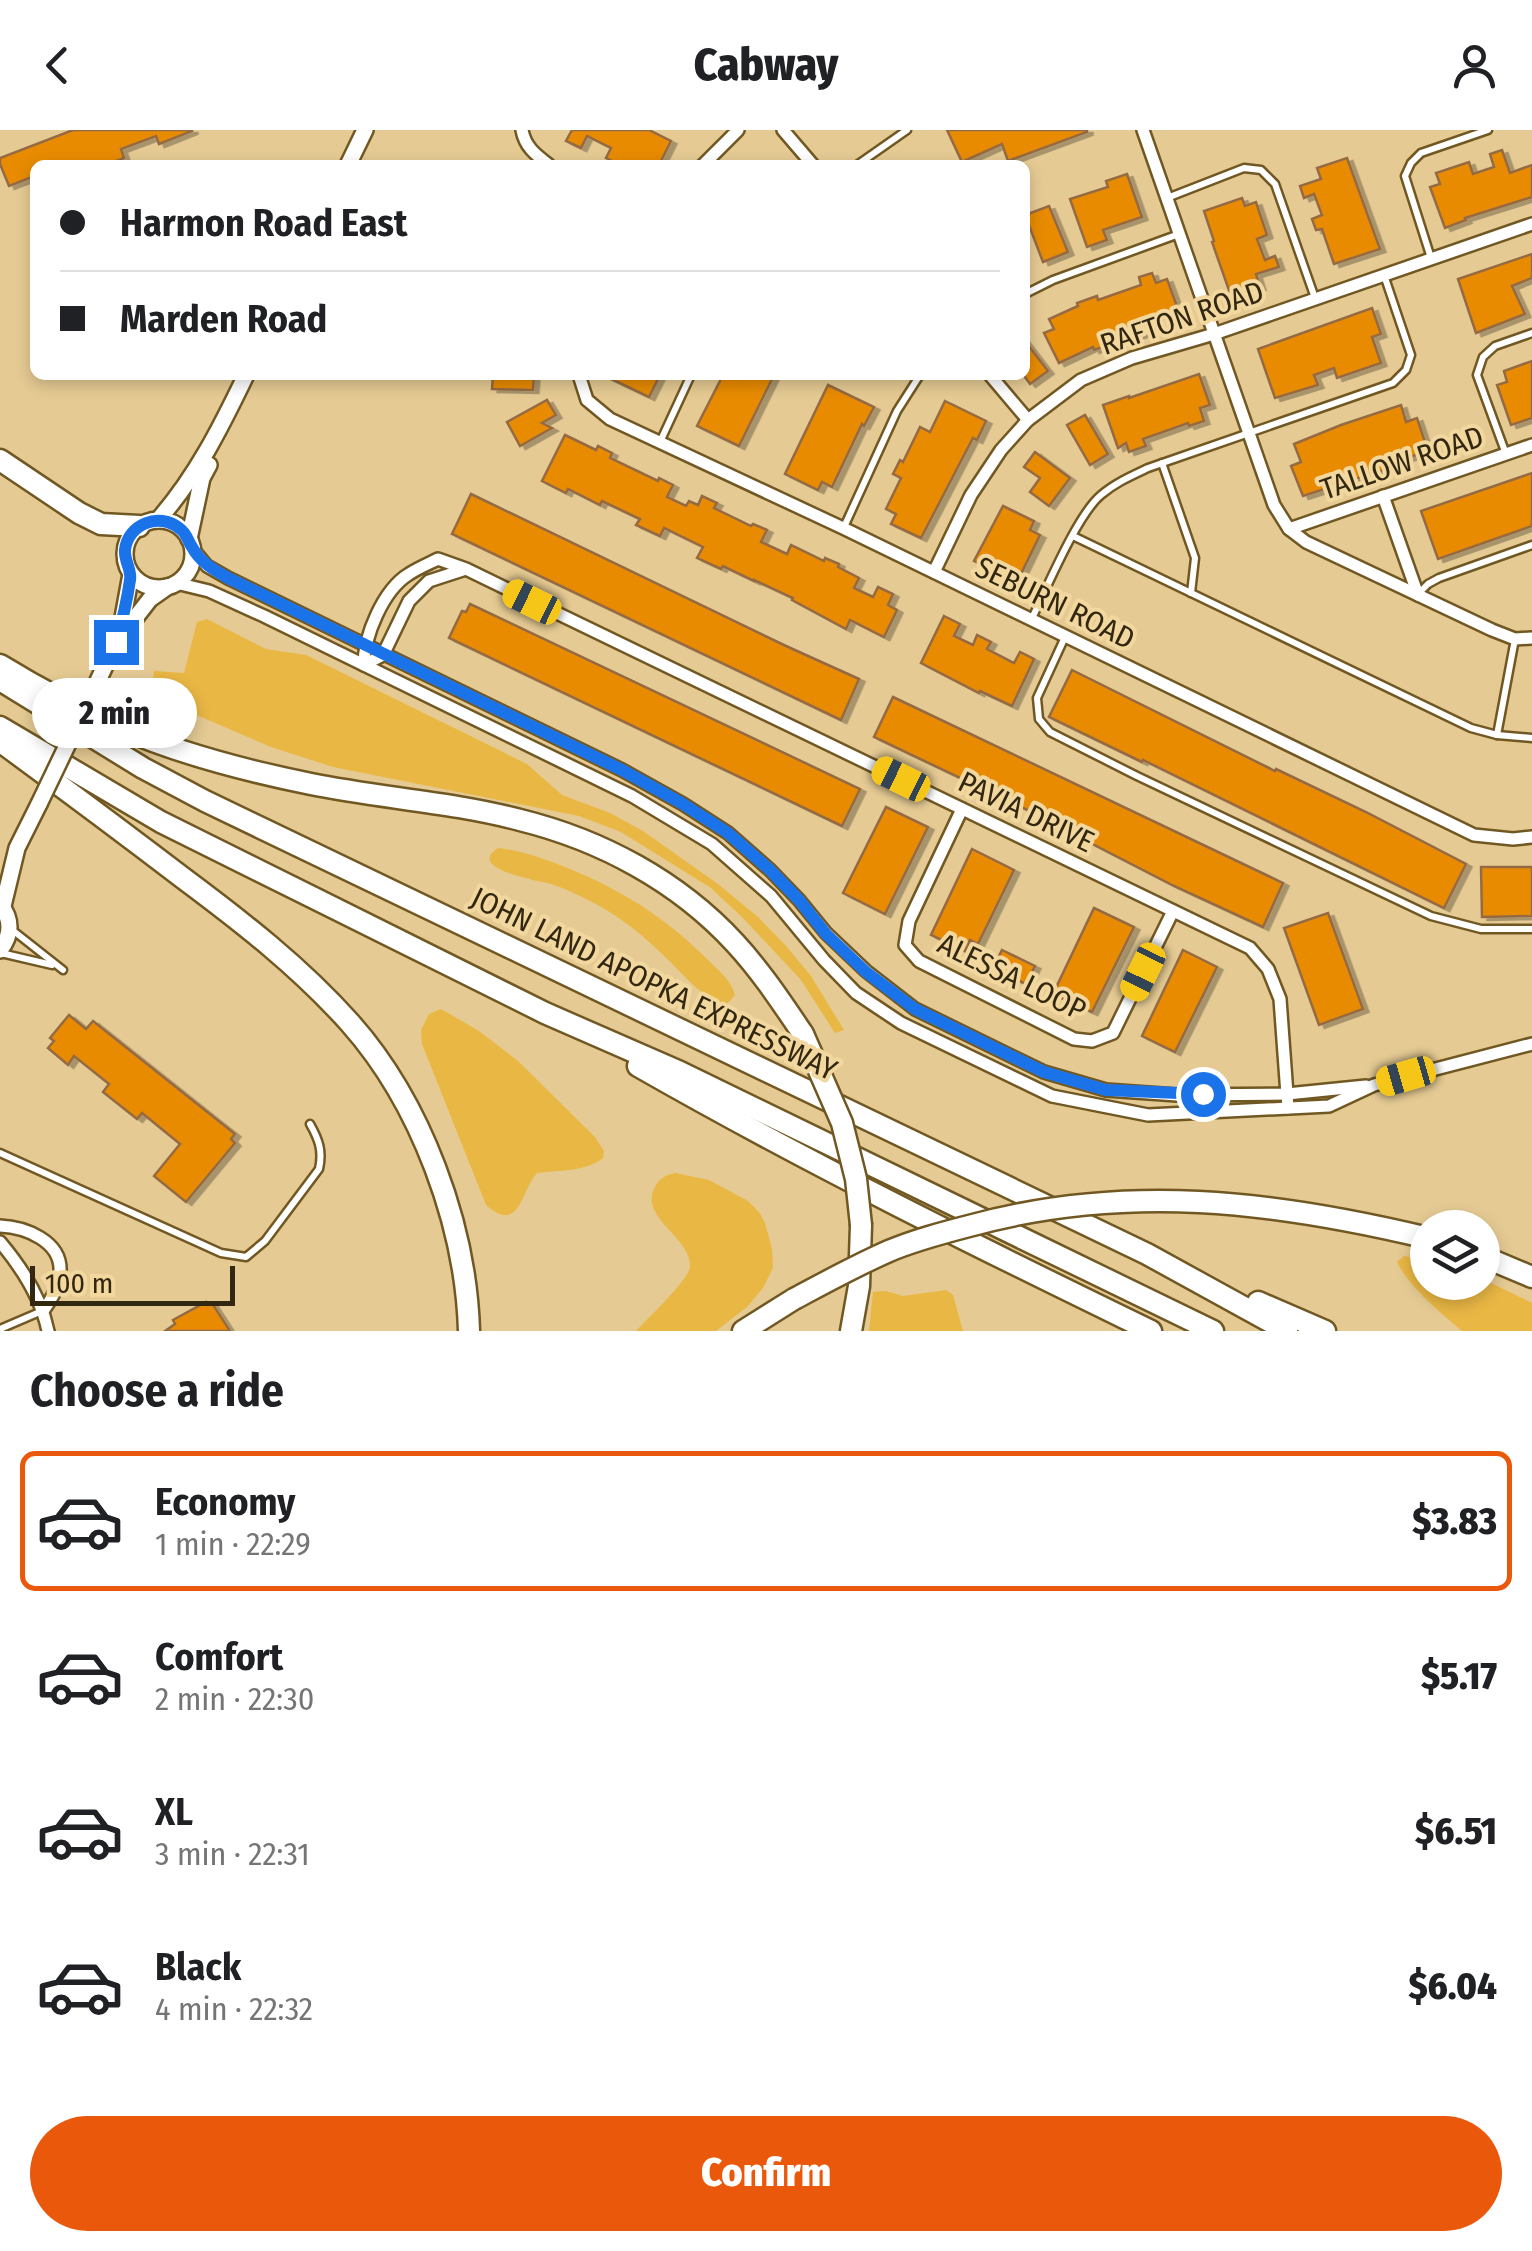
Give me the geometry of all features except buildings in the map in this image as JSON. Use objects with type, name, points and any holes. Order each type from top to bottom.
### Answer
[{"type":"highway","points":[[0,460],[100,524],[148,523]]},
{"type":"highway","points":[[0,665],[124,730],[202,757],[311,784],[520,820],[595,844],[646,870],[692,903],[734,942],[804,1034],[842,1123],[856,1179],[861,1225],[851,1331]]},
{"type":"highway","name":"JOHN LAND APOPKA EXPRESSWAY","points":[[0,680],[143,768],[258,827],[1146,1254],[1287,1331]]},
{"type":"highway","points":[[0,728],[161,822],[546,1013],[680,1072],[1213,1331]]},
{"type":"highway","points":[[0,740],[245,925],[308,978],[353,1026],[392,1081],[418,1128],[441,1185],[458,1244],[469,1331]]},
{"type":"highway","points":[[546,1013],[898,1208],[1152,1331]]},
{"type":"highway","points":[[743,1331],[794,1299],[891,1250],[998,1218],[1073,1204],[1167,1200],[1218,1203],[1331,1216],[1410,1234]]},
{"type":"highway","points":[[1146,1254],[1325,1331]]},
{"type":"highway","points":[[1500,1264],[1532,1277]]},
{"type":"street","points":[[350,160],[365,130]]},
{"type":"street","points":[[522,130],[531,152],[542,160]]},
{"type":"street","points":[[709,160],[738,130]]},
{"type":"street","points":[[783,130],[809,160]]},
{"type":"street","points":[[1142,130],[1274,505],[1288,529],[1306,542],[1515,638],[1532,638]]},
{"type":"street","name":"RAFTON ROAD","points":[[934,572],[971,495],[1001,450],[1028,420],[1081,380],[1132,358],[1214,334],[1532,224]]},
{"type":"street","points":[[244,380],[214,442],[183,491],[126,543],[125,554],[132,574],[147,586],[209,590],[632,796],[712,844],[771,896],[856,993],[901,1023],[1052,1096],[1148,1115],[1329,1106],[1374,1086],[1532,1044]]},
{"type":"street","name":"SEBURN ROAD","points":[[580,380],[587,400],[610,420],[844,528],[1474,835],[1532,838]]},
{"type":"street","points":[[994,380],[1028,420]]},
{"type":"street","points":[[116,642],[150,600],[190,568],[190,544],[202,478],[213,456],[214,442]]},
{"type":"street","name":"TALLOW ROAD","points":[[1288,529],[1532,445]]},
{"type":"street","points":[[1383,496],[1418,594]]},
{"type":"street","points":[[148,523],[176,525],[207,566],[228,578],[622,770],[683,804],[728,833],[770,870],[826,934],[866,972],[915,1009],[1044,1072],[1106,1090],[1177,1095],[1286,1094],[1374,1086]]},
{"type":"street","name":"PAVIA DRIVE","points":[[364,665],[364,646],[388,596],[406,575],[438,559],[466,570],[1250,948],[1268,969],[1280,999],[1288,1108]]},
{"type":"street","points":[[364,665],[383,654],[409,602],[429,581],[466,570]]},
{"type":"street","points":[[0,952],[10,928],[2,905],[17,848],[116,642],[132,574]]},
{"type":"street","name":"ALESSA LOOP","points":[[962,809],[910,921],[906,945],[918,961],[1074,1040],[1092,1041],[1112,1033],[1173,911]]},
{"type":"street","points":[[0,868],[17,848]]},
{"type":"street","points":[[0,1226],[37,1234],[57,1256],[60,1272],[44,1311]]},
{"type":"street","points":[[0,1242],[24,1274],[44,1311],[48,1331]]},
{"type":"lane","points":[[864,160],[907,130]]},
{"type":"lane","points":[[1431,258],[1405,176],[1410,163],[1420,153],[1488,130]]},
{"type":"lane","points":[[1167,198],[1244,168],[1260,170],[1275,184],[1315,299]]},
{"type":"lane","points":[[1030,292],[1180,234]]},
{"type":"lane","points":[[1031,619],[1096,498],[1118,482],[1393,383],[1406,370],[1411,355],[1384,275]]},
{"type":"lane","points":[[1506,454],[1477,375],[1482,357],[1494,346],[1532,334]]},
{"type":"lane","points":[[659,443],[689,380]]},
{"type":"lane","points":[[844,528],[897,411],[917,380]]},
{"type":"lane","points":[[1162,463],[1196,558],[1191,593]]},
{"type":"lane","points":[[1073,536],[1471,728],[1532,738]]},
{"type":"lane","points":[[1418,594],[1438,578],[1532,544]]},
{"type":"lane","points":[[1066,636],[1038,698],[1039,718],[1050,732],[1431,916],[1481,929],[1532,929]]},
{"type":"lane","points":[[1497,735],[1515,638]]},
{"type":"lane","points":[[0,952],[58,968],[10,928]]},
{"type":"lane","points":[[0,1152],[185,1238],[221,1253],[246,1256],[265,1242],[320,1168],[322,1154],[310,1124]]},
{"type":"lane","points":[[0,1330],[44,1311]]},
{"type":"shaded area","points":[[207,619],[266,649],[306,655],[527,764],[562,795],[610,813],[643,831],[758,917],[811,976],[844,1030],[835,1033],[801,980],[711,888],[621,832],[579,816],[333,767],[271,747],[171,704],[157,691],[154,671],[184,673],[197,622]]},
{"type":"shaded area","points":[[498,848],[565,867],[641,906],[707,959],[735,995],[725,1006],[716,1002],[609,911],[558,887],[498,868],[490,856]]},
{"type":"shaded area","points":[[441,1009],[479,1031],[518,1061],[595,1137],[604,1151],[603,1158],[580,1168],[537,1173],[513,1213],[497,1213],[486,1205],[422,1044],[421,1030],[429,1014]]},
{"type":"shaded area","points":[[675,1173],[709,1180],[748,1201],[765,1223],[772,1249],[773,1268],[763,1288],[747,1307],[716,1331],[636,1331],[676,1289],[690,1266],[682,1245],[653,1207],[656,1185]]},
{"type":"shaded area","points":[[1404,1256],[1410,1257],[1410,1282],[1409,1281],[1397,1262]]},
{"type":"shaded area","points":[[1500,1287],[1532,1303],[1532,1331],[1462,1331],[1427,1300],[1500,1300]]},
{"type":"shaded area","points":[[946,1290],[953,1295],[963,1331],[869,1331],[873,1292],[903,1296]]},
{"type":"route","points":[[116,642],[132,574],[126,564],[126,543],[139,526],[167,521],[183,531],[207,566],[228,578],[622,770],[728,833],[770,870],[826,934],[866,972],[915,1009],[1044,1072],[1106,1090],[1203,1094]]}]
